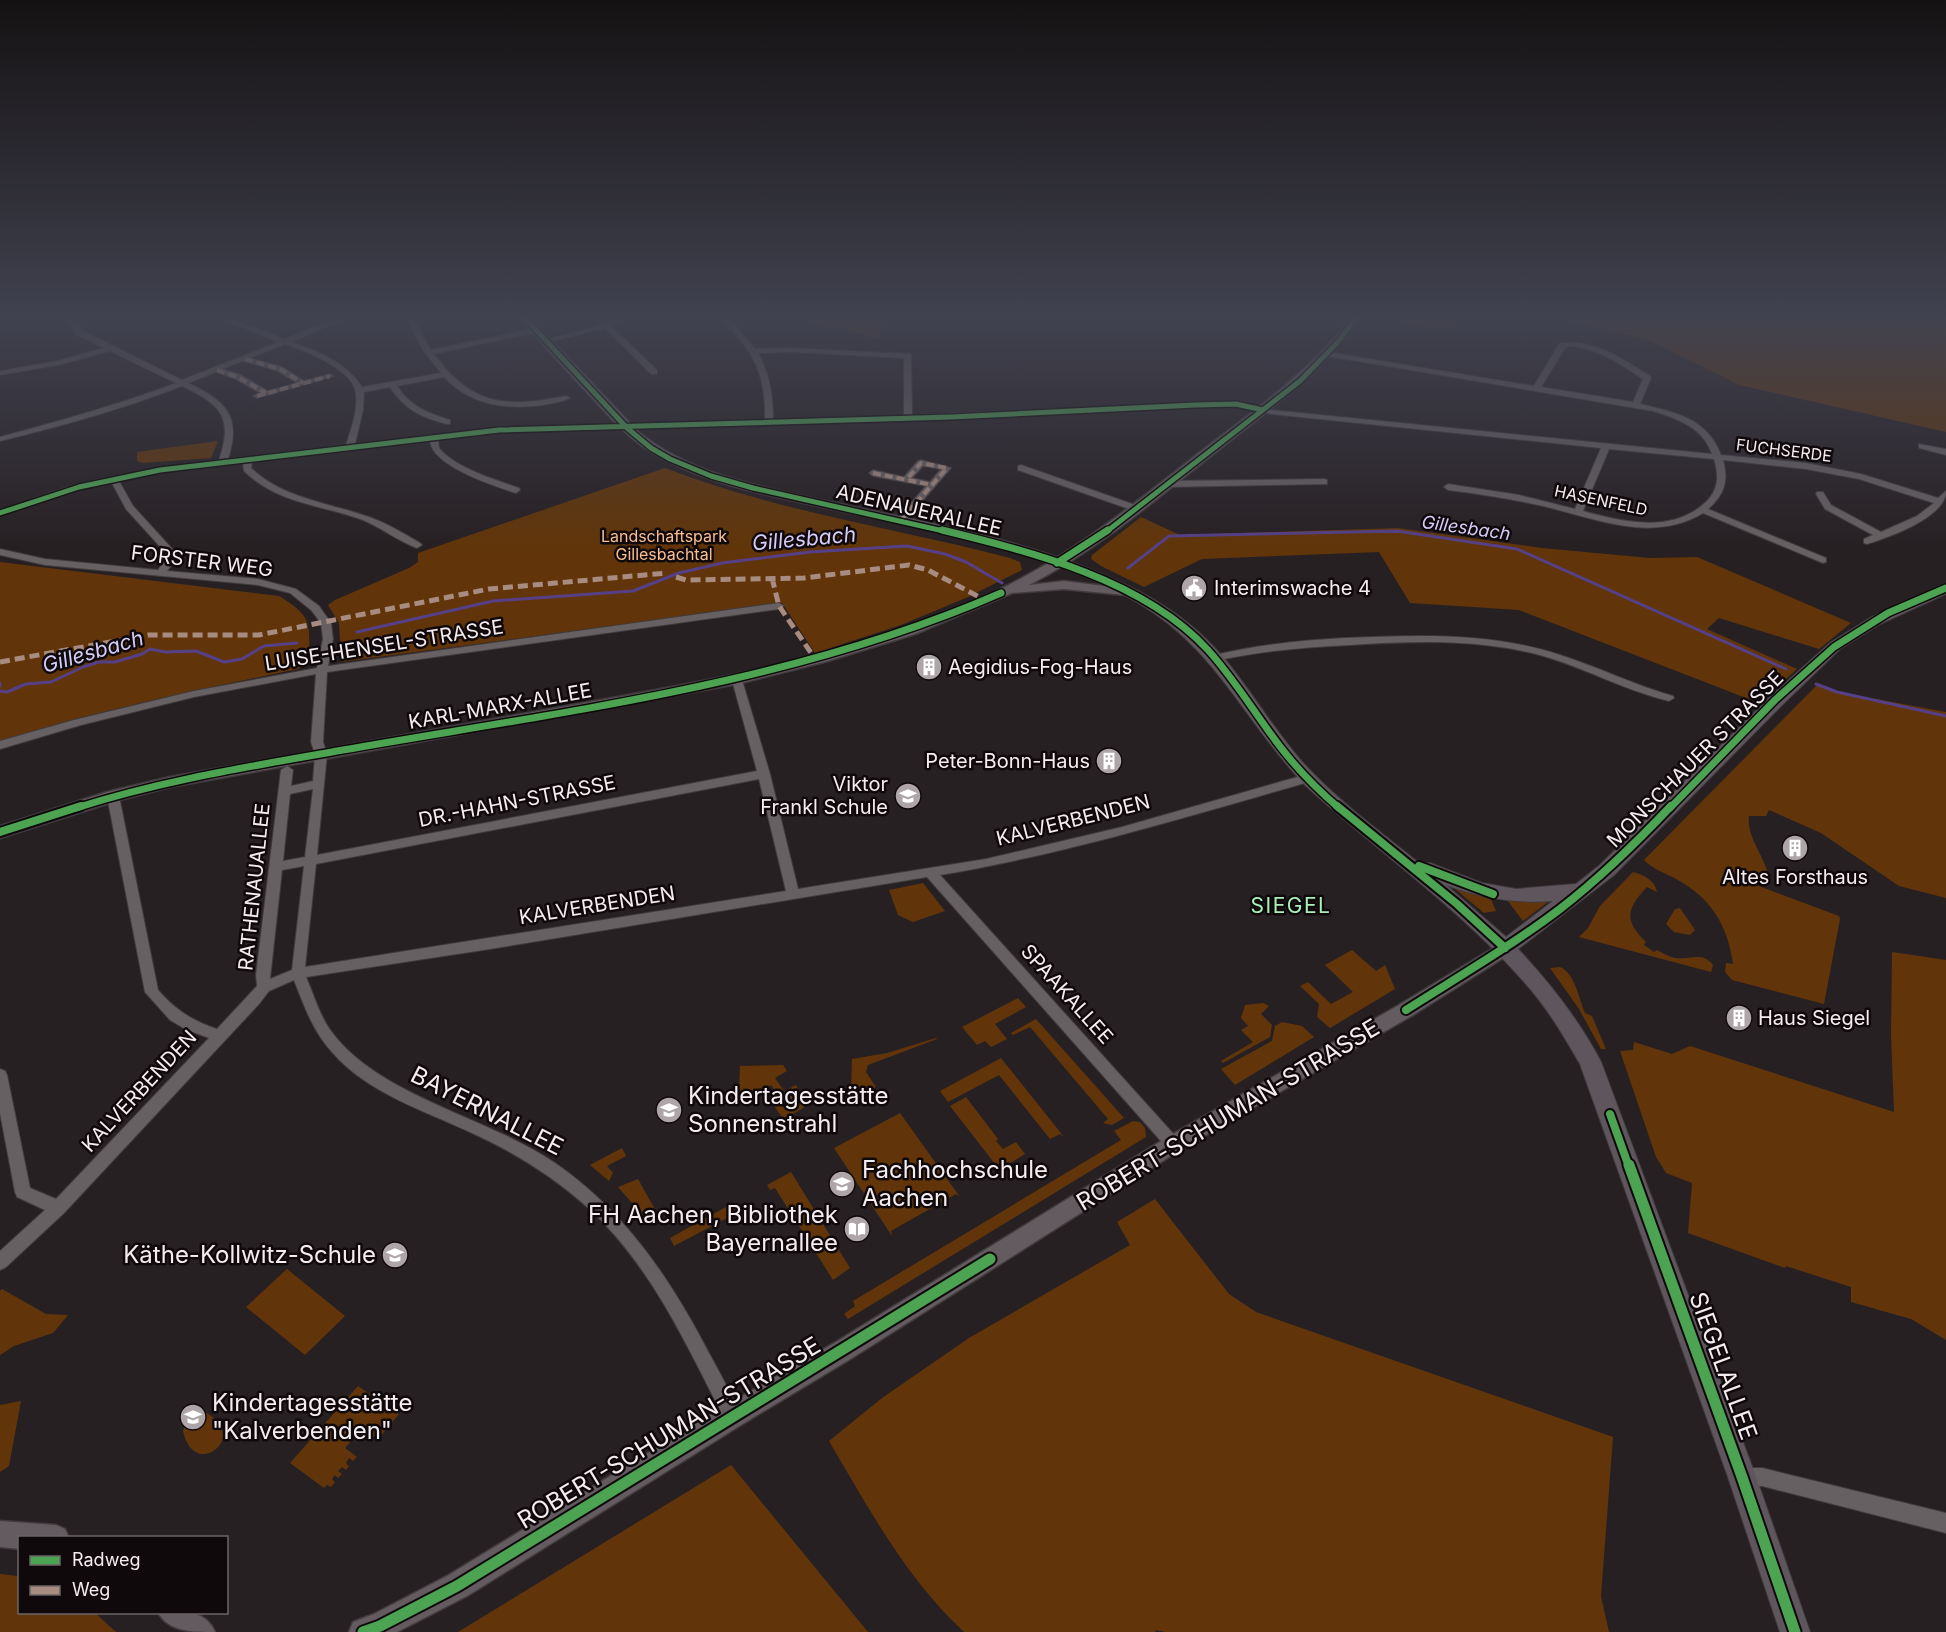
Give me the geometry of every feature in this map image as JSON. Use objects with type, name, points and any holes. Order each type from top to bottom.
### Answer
[{"type":"main road","name":"ADENAUERALLEE","points":[[595,394],[624,425],[653,449],[705,474],[751,488],[900,521],[1057,563],[1129,592],[1176,622],[1215,658],[1280,746],[1308,778],[1341,809],[1474,918],[1505,948]]},
{"type":"main road","name":"MONSCHAUER STRASSE","points":[[1505,948],[1584,889],[1631,847],[1835,646],[1875,621],[1946,588]]},
{"type":"main road","points":[[1402,859],[1493,894],[1532,897],[1584,889]]},
{"type":"main road","name":"SIEGELALLEE","points":[[1505,948],[1559,1009],[1590,1062],[1742,1477],[1795,1632]]},
{"type":"street","points":[[0,440],[74,420],[151,394]]},
{"type":"street","points":[[205,394],[222,405],[227,415],[230,440],[223,462]]},
{"type":"street","points":[[257,396],[263,394]]},
{"type":"street","points":[[350,448],[360,394]]},
{"type":"street","points":[[397,394],[401,401],[418,413],[447,422]]},
{"type":"street","points":[[471,394],[488,400],[532,405],[566,398]]},
{"type":"street","points":[[768,394],[769,422]]},
{"type":"street","points":[[908,394],[908,418]]},
{"type":"street","name":"KARL-MARX-ALLEE","points":[[0,832],[112,796],[170,782],[737,680],[872,643],[1001,593],[1057,563],[1103,534],[1283,394]]},
{"type":"street","name":"HASENFELD","points":[[1448,487],[1513,496],[1649,526],[1670,524],[1702,510],[1721,486],[1722,475],[1710,439],[1680,417],[1636,405],[1572,394]]},
{"type":"street","points":[[1636,405],[1640,394]]},
{"type":"street","name":"FUCHSERDE","points":[[0,513],[51,495],[160,470],[499,430],[908,418],[1216,404],[1242,404],[1263,410],[1806,466],[1943,498]]},
{"type":"street","points":[[434,438],[435,448],[442,456],[467,471],[516,490]]},
{"type":"street","points":[[1922,446],[1946,452]]},
{"type":"street","points":[[1578,511],[1605,447]]},
{"type":"street","points":[[248,459],[247,469],[266,486],[283,494],[362,517],[393,530],[417,545]]},
{"type":"street","name":"ADENAUERALLEE","points":[[900,521],[947,468],[921,463],[906,480]]},
{"type":"street","points":[[1022,468],[1135,507]]},
{"type":"street","points":[[873,473],[932,485]]},
{"type":"street","points":[[114,479],[129,507],[170,552],[169,562],[160,573]]},
{"type":"street","points":[[1166,484],[1324,482]]},
{"type":"street","name":"FUCHSERDE","points":[[1820,494],[1828,507],[1881,536]]},
{"type":"street","name":"FUCHSERDE","points":[[1867,541],[1917,521],[1943,498]]},
{"type":"street","points":[[1702,510],[1823,560]]},
{"type":"street","name":"FORSTER WEG","points":[[0,552],[45,562],[258,582],[292,591],[315,608],[326,623],[328,639],[322,670],[317,742],[321,754]]},
{"type":"street","points":[[1001,593],[1064,585],[1129,592]]},
{"type":"street","name":"LUISE-HENSEL-STRASSE","points":[[0,745],[78,722],[194,694],[322,670],[779,606]]},
{"type":"street","points":[[1215,658],[1279,646],[1411,638],[1472,639],[1542,652],[1649,693],[1669,698]]},
{"type":"street","points":[[737,680],[764,774],[793,894]]},
{"type":"street","points":[[298,973],[321,754]]},
{"type":"street","name":"RATHENAUALLEE","points":[[264,987],[263,975],[286,770]]},
{"type":"street","name":"DR.-HAHN-STRASSE","points":[[276,867],[764,774]]},
{"type":"street","name":"KALVERBENDEN","points":[[0,1262],[58,1208],[264,987],[298,973],[930,872],[1026,854],[1111,834],[1308,778]]},
{"type":"street","name":"RATHENAUALLEE","points":[[284,791],[319,784]]},
{"type":"street","points":[[112,796],[152,992],[168,1012],[189,1026],[220,1036]]},
{"type":"street","name":"SPAAKALLEE","points":[[930,872],[1173,1144]]},
{"type":"street","name":"ROBERT-SCHUMAN-STRASSE","points":[[363,1632],[380,1626],[457,1586],[732,1416],[844,1350],[1173,1144],[1406,1010],[1505,948]]},
{"type":"street","name":"BAYERNALLEE","points":[[298,973],[319,1023],[338,1050],[367,1075],[521,1150],[562,1176],[618,1228],[656,1273],[677,1307],[732,1416]]},
{"type":"street","points":[[0,1075],[23,1192],[58,1208]]},
{"type":"street","points":[[1742,1477],[1762,1477],[1946,1523]]},
{"type":"street","points":[[0,1534],[28,1536]]},
{"type":"street","points":[[174,1614],[201,1632]]},
{"type":"green space","points":[[1779,394],[1946,394],[1946,432]]},
{"type":"green space","points":[[218,441],[211,458],[142,463],[137,461],[137,452]]},
{"type":"green space","name":"Landschaftspark Gillesbachtal","points":[[665,468],[750,496],[1010,558],[1020,562],[1022,570],[968,597],[901,625],[815,653],[782,603],[341,662],[339,623],[328,605],[335,600],[409,568],[418,562],[418,553]]},
{"type":"green space","points":[[1141,517],[1180,535],[1398,528],[1542,548],[1650,558],[1697,557],[1851,623],[1819,649],[1719,618],[1707,629],[1797,669],[1759,703],[1519,610],[1410,603],[1379,552],[1202,559],[1144,587],[1091,559],[1092,555]]},
{"type":"green space","points":[[0,562],[279,596],[304,616],[309,630],[310,663],[298,669],[111,710],[0,741]]},
{"type":"green space","points":[[1818,684],[1838,692],[1946,712],[1946,898],[1899,886],[1821,833],[1769,810],[1766,816],[1749,816],[1753,840],[1765,864],[1769,881],[1756,885],[1839,916],[1824,1004],[1732,980],[1725,972],[1726,963],[1733,964],[1727,937],[1708,904],[1688,886],[1644,860]]},
{"type":"green space","points":[[1633,872],[1654,884],[1657,892],[1647,887],[1635,902],[1630,915],[1634,928],[1646,942],[1644,945],[1654,952],[1657,950],[1675,958],[1705,958],[1713,965],[1711,972],[1579,937],[1588,928],[1600,906]]},
{"type":"green space","points":[[923,883],[945,911],[913,922],[898,915],[889,890]]},
{"type":"green space","points":[[1449,884],[1490,897],[1496,911],[1484,913]]},
{"type":"green space","points":[[1507,900],[1548,901],[1548,902],[1523,921]]},
{"type":"green space","points":[[1680,908],[1695,930],[1690,935],[1674,932],[1666,924],[1675,909]]},
{"type":"green space","points":[[1352,950],[1376,971],[1385,965],[1395,989],[1330,1028],[1317,1017],[1319,1004],[1300,986],[1308,982],[1331,1004],[1353,992],[1325,965]]},
{"type":"green space","points":[[1892,952],[1946,960],[1946,1340],[1911,1319],[1851,1302],[1851,1287],[1786,1266],[1785,1268],[1688,1233],[1692,1183],[1666,1173],[1656,1157],[1620,1051],[1633,1050],[1634,1042],[1672,1054],[1690,1046],[1894,1112],[1891,1035]]},
{"type":"green space","points":[[1560,967],[1573,980],[1585,1013],[1592,1016],[1606,1049],[1601,1049],[1579,1009],[1550,968]]},
{"type":"green space","points":[[1018,998],[1026,1007],[995,1024],[1007,1039],[991,1047],[985,1041],[977,1045],[962,1027]]},
{"type":"green space","points":[[1263,1003],[1269,1006],[1261,1014],[1272,1025],[1270,1037],[1223,1063],[1221,1061],[1253,1042],[1241,1030],[1248,1026],[1241,1018],[1245,1005]]},
{"type":"green space","points":[[1036,1019],[1124,1118],[1112,1125],[1103,1123],[1108,1119],[1030,1027],[1013,1035],[1011,1033]]},
{"type":"green space","points":[[1282,1022],[1302,1026],[1314,1037],[1235,1085],[1221,1069],[1272,1041],[1275,1026]]},
{"type":"green space","points":[[936,1038],[868,1065],[866,1072],[876,1087],[856,1098],[851,1090],[852,1059],[887,1053]]},
{"type":"green space","points":[[1001,1058],[1064,1137],[1060,1134],[1050,1139],[999,1075],[948,1102],[940,1091]]},
{"type":"green space","points":[[783,1065],[787,1071],[775,1078],[784,1091],[796,1085],[806,1104],[802,1109],[783,1119],[771,1101],[779,1096],[771,1085],[744,1099],[739,1090],[740,1066]]},
{"type":"green space","points":[[966,1097],[1003,1149],[1016,1142],[1025,1154],[1000,1169],[1002,1173],[950,1106]]},
{"type":"green space","points":[[900,1113],[960,1197],[956,1194],[891,1231],[892,1236],[834,1148]]},
{"type":"green space","points":[[1133,1121],[1140,1122],[1145,1128],[1146,1137],[848,1319],[844,1314],[855,1306],[853,1301],[1121,1140],[1114,1131]]},
{"type":"green space","points":[[622,1148],[626,1156],[607,1166],[613,1173],[609,1181],[590,1165]]},
{"type":"green space","points":[[791,1172],[850,1268],[833,1280],[775,1188],[770,1190],[767,1185]]},
{"type":"green space","points":[[638,1179],[657,1213],[646,1219],[618,1187]]},
{"type":"green space","points":[[1155,1199],[1229,1294],[1256,1312],[1613,1437],[1601,1596],[1609,1632],[1165,1632],[1156,1630],[1155,1632],[964,1632],[943,1611],[906,1566],[829,1441],[882,1398],[969,1338],[1130,1245],[1117,1222]]},
{"type":"green space","points":[[735,1202],[740,1211],[674,1246],[670,1238]]},
{"type":"green space","points":[[287,1269],[345,1316],[305,1355],[246,1307]]},
{"type":"green space","points":[[2,1289],[46,1314],[68,1315],[53,1333],[14,1346],[0,1355],[0,1291]]},
{"type":"green space","points":[[358,1386],[399,1414],[378,1439],[362,1428],[345,1448],[357,1457],[353,1461],[349,1458],[346,1463],[349,1466],[346,1470],[342,1467],[338,1471],[342,1474],[338,1478],[335,1475],[332,1479],[335,1482],[331,1487],[327,1485],[324,1488],[290,1463]]},
{"type":"green space","points":[[21,1401],[9,1466],[0,1472],[0,1405]]},
{"type":"green space","points":[[202,1411],[217,1420],[223,1430],[222,1441],[208,1454],[198,1453],[189,1446],[183,1431],[188,1414]]},
{"type":"green space","points":[[731,1465],[868,1632],[458,1632]]},
{"type":"green space","points":[[0,1574],[18,1576],[18,1614],[96,1614],[116,1632],[0,1632]]},
{"type":"waterway","name":"Gillesbach","points":[[1128,568],[1169,536],[1397,531],[1517,549],[1786,669]]},
{"type":"waterway","name":"Gillesbach","points":[[1373,532],[1400,532]]},
{"type":"waterway","name":"Gillesbach","points":[[357,632],[493,601],[633,591],[679,573],[722,563],[810,552],[907,546],[945,554],[966,562],[1002,583]]},
{"type":"waterway","name":"Gillesbach","points":[[0,691],[7,692],[26,684],[51,682],[83,667],[99,662],[115,662],[142,654],[150,649],[165,652],[196,651],[224,662],[242,659],[264,646],[297,643]]},
{"type":"waterway","name":"Gillesbach","points":[[1816,684],[1837,692],[1946,716]]},
{"type":"marked path","points":[[257,396],[264,394]]},
{"type":"marked path","points":[[900,521],[947,468],[921,463],[906,480]]},
{"type":"marked path","points":[[873,473],[932,485]]},
{"type":"marked path","points":[[676,577],[686,580],[804,578],[909,565],[928,570],[985,600]]},
{"type":"marked path","points":[[0,662],[149,635],[259,635],[489,589],[667,573]]},
{"type":"marked path","points":[[772,578],[779,606],[816,660]]},
{"type":"cycle path","points":[[594,394],[627,428],[651,448],[670,459],[711,476],[732,483],[1016,549],[1093,576],[1154,607],[1187,630],[1207,649],[1228,674],[1283,751],[1308,779],[1356,823],[1457,904],[1505,948]]},
{"type":"cycle path","points":[[1057,563],[1103,534],[1283,394]]},
{"type":"cycle path","points":[[0,513],[79,487],[160,470],[499,430],[951,417],[1195,405],[1236,404],[1263,410]]},
{"type":"cycle path","points":[[1406,1010],[1510,945],[1584,890],[1636,843],[1775,700],[1834,647],[1888,613],[1946,588]]},
{"type":"cycle path","points":[[0,832],[113,796],[170,782],[682,690],[791,666],[898,635],[1001,593]]},
{"type":"cycle path","points":[[1419,866],[1493,894]]},
{"type":"cycle path","points":[[1610,1114],[1742,1477],[1795,1632]]},
{"type":"cycle path","points":[[363,1632],[380,1626],[457,1586],[990,1259]]},
{"type":"place","name":"Interimswache 4","points":[[1194,588]]},
{"type":"place","name":"Aegidius-Fog-Haus","points":[[929,667]]},
{"type":"place","name":"Peter-Bonn-Haus","points":[[1109,761]]},
{"type":"place","name":"Viktor Frankl Schule","points":[[908,796]]},
{"type":"place","name":"Altes Forsthaus","points":[[1795,848]]},
{"type":"place","name":"Haus Siegel","points":[[1739,1018]]},
{"type":"place","name":"Kindertagesstätte Sonnenstrahl","points":[[669,1110]]},
{"type":"place","name":"Fachhochschule Aachen","points":[[842,1184]]},
{"type":"place","name":"FH Aachen, Bibliothek Bayernallee","points":[[857,1229]]},
{"type":"place","name":"Käthe-Kollwitz-Schule","points":[[395,1255]]},
{"type":"place","name":"Kindertagesstätte \"Kalverbenden\"","points":[[193,1417]]},
{"type":"district","name":"SIEGEL","points":[[1291,906]]}]
